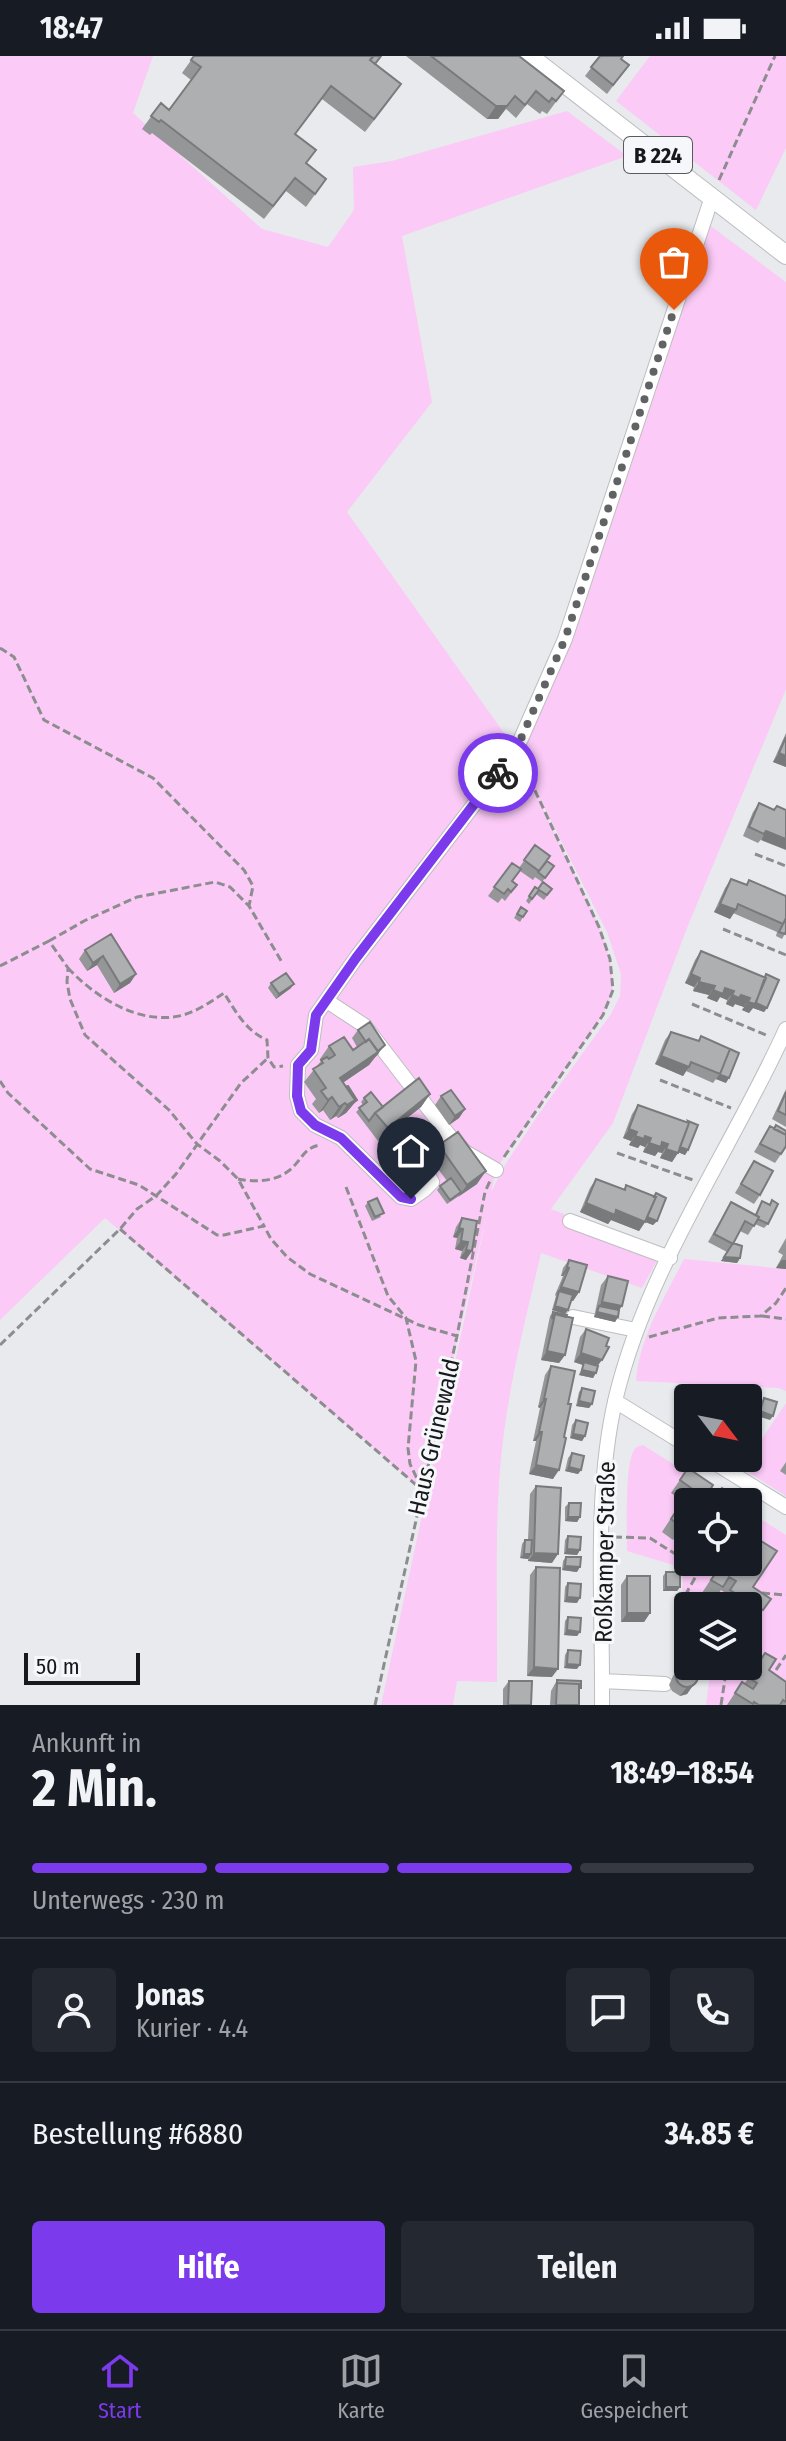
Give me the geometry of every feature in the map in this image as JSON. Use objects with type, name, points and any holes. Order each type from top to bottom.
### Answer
[{"type":"main road","name":"B 224","points":[[529,56],[786,255]]},
{"type":"street","points":[[448,1134],[421,1152],[419,1158],[432,1182],[411,1199],[401,1197],[341,1138],[315,1125],[301,1111],[297,1096],[298,1065],[311,1050],[316,1015],[356,958],[516,750],[565,639],[712,197]]},
{"type":"street","points":[[327,1001],[365,1026],[448,1134],[465,1152],[496,1170]]},
{"type":"street","name":"Roßkamper Straße","points":[[602,1705],[603,1481],[615,1401],[634,1336],[706,1185],[783,1035]]},
{"type":"street","points":[[570,1221],[670,1258]]},
{"type":"street","points":[[573,1317],[634,1336]]},
{"type":"street","points":[[615,1401],[674,1437]]},
{"type":"street","points":[[730,1472],[786,1507]]},
{"type":"street","points":[[602,1681],[665,1684]]},
{"type":"path","points":[[712,197],[775,56]]},
{"type":"path","points":[[0,648],[14,657],[44,720],[153,778],[244,870],[253,886],[249,906]]},
{"type":"path","name":"Haus Grünewald","points":[[375,1705],[457,1336],[485,1192],[513,1142],[603,1015],[613,990],[610,959],[599,927],[516,750]]},
{"type":"path","points":[[755,854],[786,866]]},
{"type":"path","points":[[0,966],[84,921],[137,897],[215,882],[230,887],[249,906],[283,964]]},
{"type":"path","points":[[723,929],[786,955]]},
{"type":"path","points":[[49,941],[80,981],[119,1007],[143,1015],[177,1017],[203,1007],[224,993],[244,1024],[267,1040],[268,1058],[274,1067]]},
{"type":"path","points":[[68,968],[70,999],[85,1035],[169,1110],[197,1144],[238,1179],[271,1239],[287,1257],[310,1274],[419,1325],[457,1336]]},
{"type":"path","points":[[692,1004],[783,1035]]},
{"type":"path","points":[[0,1345],[137,1209],[156,1196],[176,1174],[241,1083],[268,1058]]},
{"type":"path","points":[[660,1080],[743,1113]]},
{"type":"path","points":[[0,1081],[8,1093],[90,1169],[139,1185],[217,1235],[264,1226]]},
{"type":"path","points":[[238,1179],[255,1182],[285,1174],[306,1150],[341,1138]]},
{"type":"path","points":[[617,1153],[706,1185]]},
{"type":"path","points":[[346,1187],[388,1296],[406,1318],[416,1361],[408,1448],[410,1464],[422,1490]]},
{"type":"path","points":[[120,1229],[422,1490]]},
{"type":"path","points":[[761,1316],[776,1303],[786,1288]]},
{"type":"path","points":[[634,1336],[718,1318],[761,1316],[786,1319]]},
{"type":"path","points":[[602,1536],[650,1538],[674,1553]]},
{"type":"path","points":[[762,1594],[786,1595]]},
{"type":"path","points":[[776,1670],[786,1655]]},
{"type":"path","points":[[721,1705],[725,1680]]},
{"type":"shaded area","points":[[0,56],[153,56],[133,113],[262,229],[328,247],[354,210],[353,167],[392,161],[567,111],[627,156],[402,236],[432,402],[347,512],[516,750],[565,639],[704,221],[786,282],[786,689],[687,928],[613,1123],[551,1209],[564,1214],[564,1224],[659,1257],[642,1288],[541,1253],[520,1342],[504,1432],[497,1526],[497,1682],[457,1681],[453,1705],[381,1705],[488,1210],[422,1490],[105,1218],[0,1320]],"holes":[[[537,793],[607,932],[621,974],[620,996],[611,1014],[505,1165],[491,1192],[496,1169],[603,1015],[612,991],[612,971],[596,920]]]},
{"type":"shaded area","points":[[650,56],[786,56],[786,148],[756,210],[616,101]]},
{"type":"shaded area","points":[[684,1259],[786,1269],[786,1391],[762,1387],[762,1384],[636,1381],[642,1349]]},
{"type":"shaded area","points":[[786,1403],[786,1496],[748,1472],[762,1472],[762,1438]]},
{"type":"shaded area","points":[[643,1445],[674,1464],[674,1472],[686,1472],[712,1488],[674,1488],[674,1565],[627,1551],[630,1460],[637,1447]]},
{"type":"shaded area","points":[[762,1520],[786,1535],[786,1705],[706,1705],[709,1680],[762,1680],[762,1592],[682,1592],[683,1576],[762,1576]]},
{"type":"building","points":[[194,56],[373,56],[370,60],[401,84],[374,119],[331,86],[295,134],[316,150],[306,163],[326,179],[315,194],[295,178],[273,206],[161,120],[159,122],[151,116],[161,103],[169,110],[201,67],[191,60]]},
{"type":"building","points":[[381,56],[375,64],[370,60]]},
{"type":"building","points":[[431,56],[519,56],[564,91],[556,101],[552,98],[549,102],[536,91],[525,105],[515,96],[507,106],[496,106]]},
{"type":"building","points":[[600,56],[623,56],[621,59],[629,65],[613,85],[591,67]]},
{"type":"building","points":[[786,737],[786,756],[779,753]]},
{"type":"building","points":[[759,803],[774,810],[777,806],[786,810],[786,839],[749,827]]},
{"type":"building","points":[[535,845],[550,856],[539,871],[524,860]]},
{"type":"building","points":[[547,861],[554,866],[545,878],[538,872]]},
{"type":"building","points":[[512,863],[521,869],[512,881],[517,885],[504,894],[494,887]]},
{"type":"building","points":[[731,879],[747,885],[749,880],[786,896],[783,924],[738,904],[736,910],[720,904]]},
{"type":"building","points":[[543,882],[552,889],[547,895],[539,890],[532,899],[529,896]]},
{"type":"building","points":[[521,907],[527,911],[523,917],[517,914]]},
{"type":"building","points":[[786,918],[786,931],[785,934],[779,932]]},
{"type":"building","points":[[111,934],[136,974],[120,984],[103,956],[93,963],[85,950]]},
{"type":"building","points":[[701,951],[766,978],[755,1004],[748,1002],[750,998],[732,995],[734,991],[725,988],[723,994],[713,990],[715,986],[699,982],[700,978],[691,974]]},
{"type":"building","points":[[286,973],[294,984],[279,994],[271,983]]},
{"type":"building","points":[[766,974],[779,980],[767,1008],[756,1003]]},
{"type":"building","points":[[370,1022],[385,1045],[378,1051],[369,1039],[366,1042],[358,1030]]},
{"type":"building","points":[[671,1032],[699,1041],[701,1036],[730,1049],[720,1074],[691,1062],[689,1067],[661,1056]]},
{"type":"building","points":[[344,1037],[353,1050],[369,1039],[378,1052],[340,1078],[355,1100],[339,1107],[332,1097],[328,1100],[321,1091],[326,1088],[313,1069],[323,1063],[321,1060],[335,1055],[329,1046]]},
{"type":"building","points":[[730,1049],[739,1053],[729,1078],[718,1074]]},
{"type":"building","points":[[419,1078],[430,1094],[388,1128],[375,1113]]},
{"type":"building","points":[[451,1090],[465,1109],[455,1116],[441,1096]]},
{"type":"building","points":[[371,1092],[383,1107],[369,1121],[359,1108],[367,1102],[364,1098]]},
{"type":"building","points":[[786,1092],[786,1115],[778,1111]]},
{"type":"building","points":[[638,1105],[689,1123],[678,1153],[666,1149],[668,1144],[662,1142],[661,1147],[649,1143],[651,1138],[635,1136],[637,1132],[629,1129]]},
{"type":"building","points":[[688,1121],[698,1125],[688,1150],[680,1147]]},
{"type":"building","points":[[776,1125],[786,1131],[786,1135],[774,1129]]},
{"type":"building","points":[[770,1126],[786,1135],[786,1146],[781,1154],[760,1144]]},
{"type":"building","points":[[458,1132],[486,1171],[467,1185],[439,1145]]},
{"type":"building","points":[[403,1137],[430,1174],[420,1182],[392,1145]]},
{"type":"building","points":[[754,1161],[773,1171],[760,1195],[741,1184]]},
{"type":"building","points":[[451,1178],[461,1192],[450,1200],[440,1186]]},
{"type":"building","points":[[596,1179],[625,1190],[626,1185],[656,1197],[645,1222],[616,1210],[615,1215],[586,1203]]},
{"type":"building","points":[[656,1193],[666,1198],[657,1221],[647,1217]]},
{"type":"building","points":[[377,1198],[384,1213],[375,1217],[368,1202]]},
{"type":"building","points":[[772,1200],[778,1204],[768,1224],[756,1215],[762,1201],[770,1205]]},
{"type":"building","points":[[731,1202],[759,1217],[754,1226],[745,1221],[733,1244],[714,1234]]},
{"type":"building","points":[[462,1218],[477,1221],[472,1251],[466,1250],[468,1242],[461,1241],[463,1229],[459,1228]]},
{"type":"building","points":[[733,1243],[742,1246],[740,1258],[724,1257]]},
{"type":"building","points":[[569,1260],[587,1265],[579,1292],[561,1287]]},
{"type":"building","points":[[608,1276],[628,1281],[622,1306],[602,1302]]},
{"type":"building","points":[[559,1291],[573,1295],[568,1310],[555,1306]]},
{"type":"building","points":[[599,1306],[619,1310],[618,1317],[597,1312]]},
{"type":"building","points":[[555,1314],[573,1318],[565,1355],[547,1351]]},
{"type":"building","points":[[586,1329],[609,1338],[606,1346],[609,1347],[602,1360],[581,1353]]},
{"type":"building","points":[[584,1362],[598,1366],[596,1373],[582,1370]]},
{"type":"building","points":[[551,1366],[575,1371],[559,1470],[536,1465]]},
{"type":"building","points":[[582,1388],[595,1391],[592,1404],[579,1401]]},
{"type":"building","points":[[764,1398],[777,1402],[773,1416],[762,1412]]},
{"type":"building","points":[[576,1420],[588,1423],[585,1436],[573,1434]]},
{"type":"building","points":[[572,1453],[584,1456],[581,1470],[569,1467]]},
{"type":"building","points":[[685,1472],[694,1472],[713,1485],[711,1488],[691,1488],[680,1480]]},
{"type":"building","points":[[536,1486],[561,1488],[558,1554],[534,1553]]},
{"type":"building","points":[[569,1503],[581,1503],[580,1517],[568,1517]]},
{"type":"building","points":[[568,1536],[581,1537],[580,1550],[567,1549]]},
{"type":"building","points":[[525,1540],[532,1540],[531,1554],[524,1554]]},
{"type":"building","points":[[762,1542],[777,1551],[762,1574]]},
{"type":"building","points":[[566,1557],[581,1557],[580,1567],[565,1566]]},
{"type":"building","points":[[536,1567],[560,1568],[558,1669],[534,1667]]},
{"type":"building","points":[[666,1572],[680,1576],[680,1587],[666,1587]]},
{"type":"building","points":[[627,1576],[650,1576],[650,1613],[627,1613]]},
{"type":"building","points":[[714,1576],[760,1576],[753,1587],[760,1592],[733,1592],[730,1590],[736,1581],[729,1577],[723,1587],[711,1580]]},
{"type":"building","points":[[568,1583],[581,1584],[580,1598],[567,1597]]},
{"type":"building","points":[[762,1593],[771,1599],[762,1609]]},
{"type":"building","points":[[568,1617],[581,1618],[580,1632],[567,1630]]},
{"type":"building","points":[[568,1650],[581,1651],[580,1665],[567,1664]]},
{"type":"building","points":[[765,1653],[776,1659],[769,1670],[786,1682],[786,1702],[783,1700],[780,1705],[753,1704],[735,1693],[742,1682],[753,1689],[757,1683],[752,1680],[762,1680],[762,1658]]},
{"type":"building","points":[[557,1680],[581,1681],[581,1688],[579,1684],[557,1683]]},
{"type":"building","points":[[677,1680],[697,1680],[687,1687]]},
{"type":"building","points":[[509,1681],[532,1681],[531,1705],[508,1705]]},
{"type":"building","points":[[557,1683],[579,1684],[579,1705],[556,1705]]},
{"type":"way so far","points":[[498,773],[516,750],[565,639],[674,310]]},
{"type":"route","points":[[411,1199],[401,1197],[341,1138],[315,1125],[301,1111],[297,1096],[298,1065],[311,1050],[316,1015],[498,773]]}]
